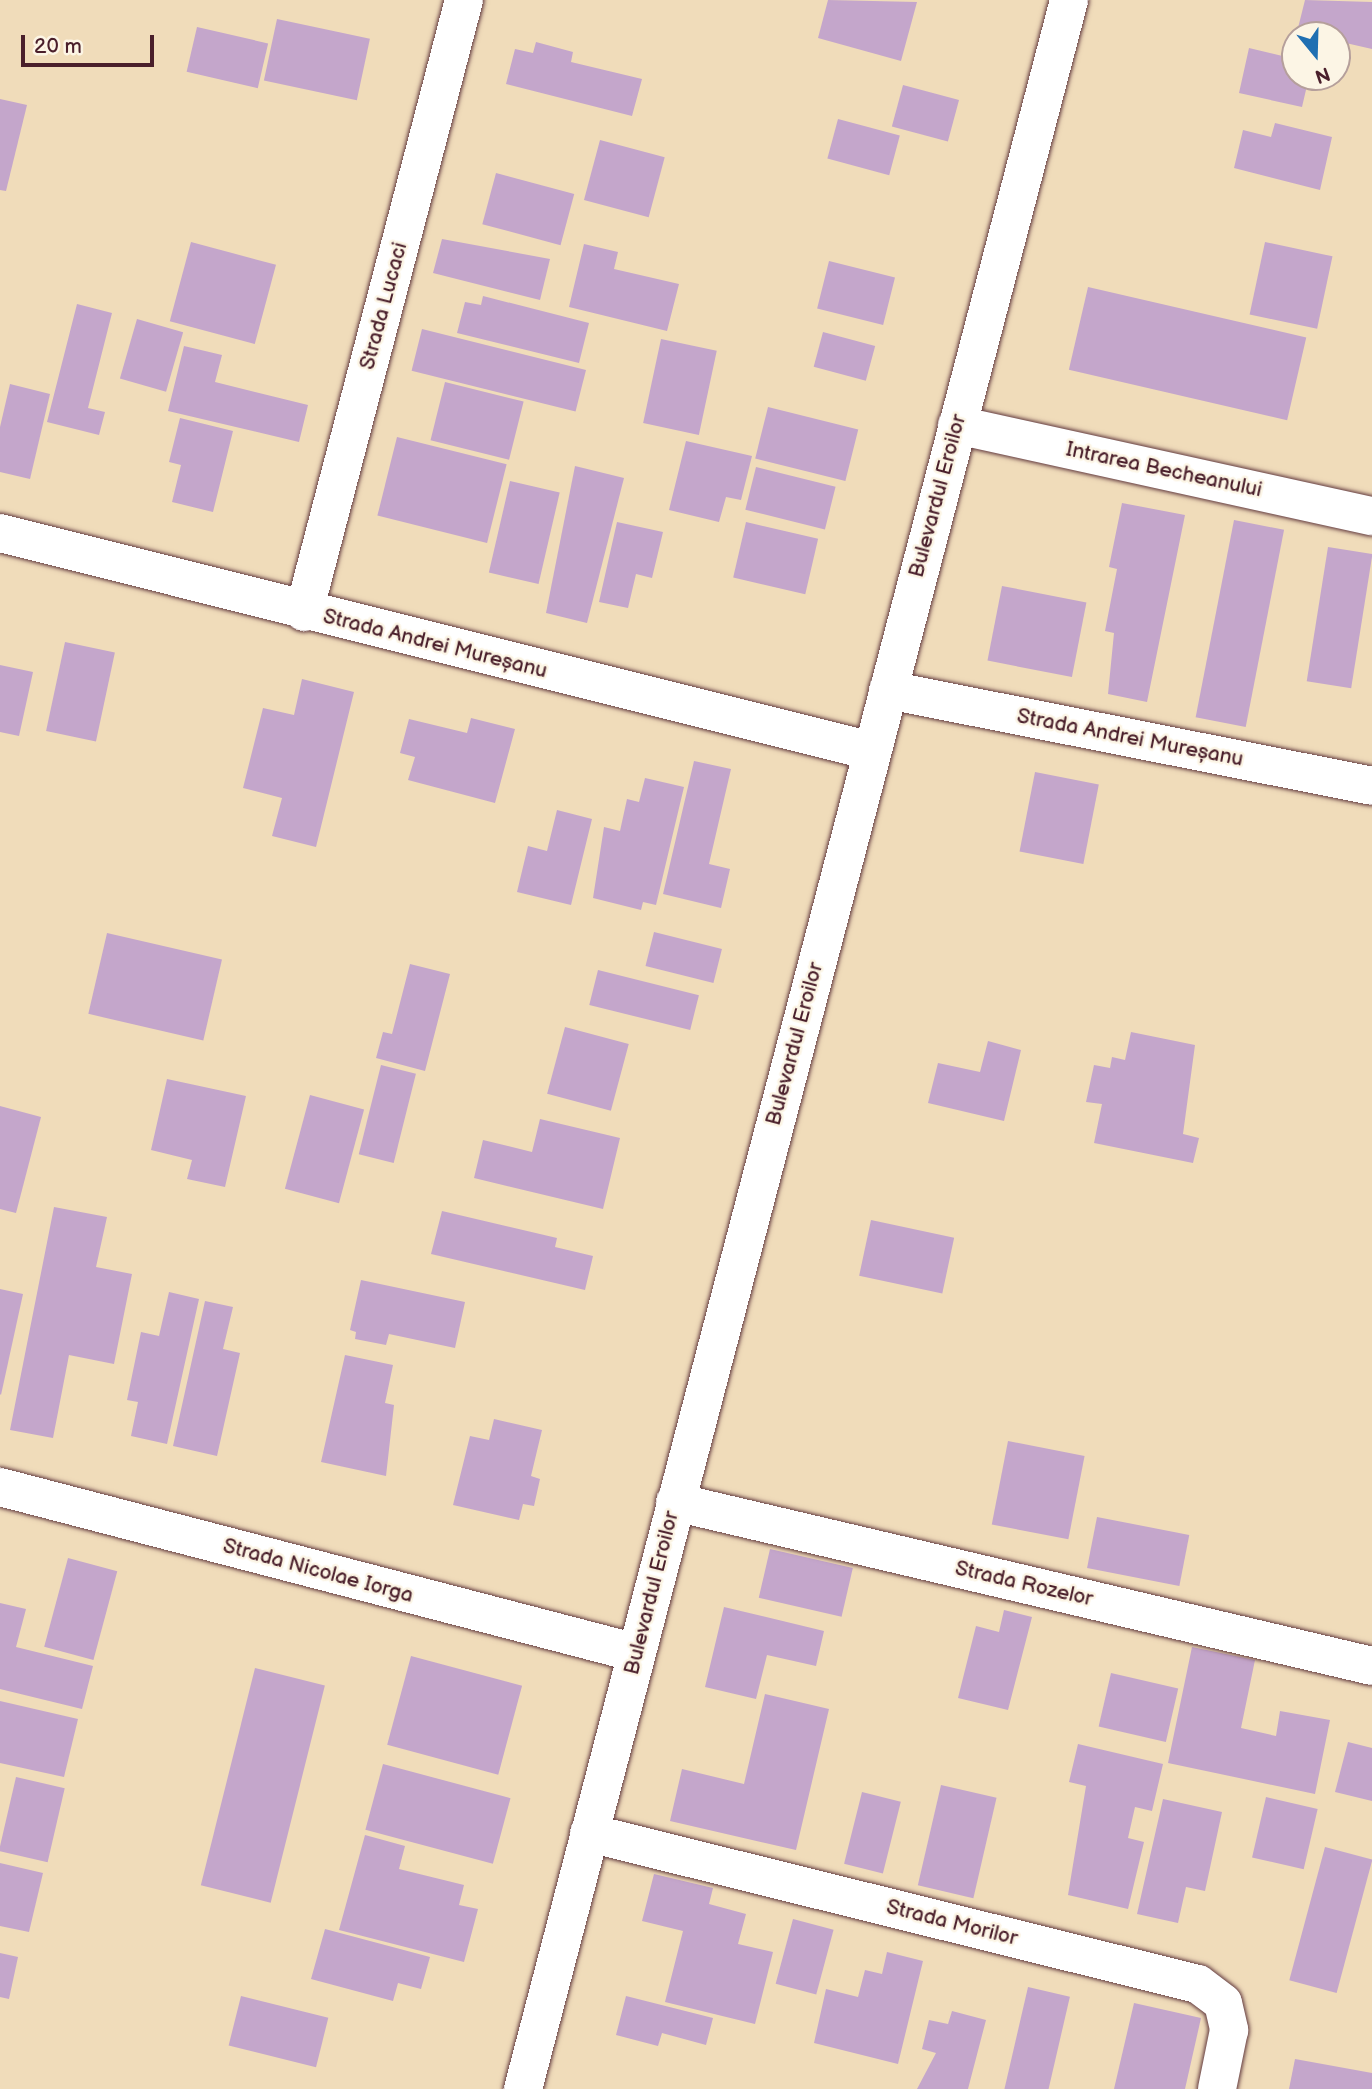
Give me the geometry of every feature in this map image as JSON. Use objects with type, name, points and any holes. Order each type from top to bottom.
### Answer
[{"type":"street","name":"Strada Lucaci","points":[[304,612],[464,0]]},
{"type":"street","name":"Bulevardul Eroilor","points":[[523,2089],[1069,0]]},
{"type":"street","name":"Intrarea Becheanului","points":[[957,425],[1372,516]]},
{"type":"street","name":"Strada Andrei Mureșanu","points":[[0,533],[304,612],[871,751]]},
{"type":"street","name":"Strada Andrei Mureșanu","points":[[888,690],[1372,786]]},
{"type":"street","name":"Strada Nicolae Iorga","points":[[0,1488],[637,1653]]},
{"type":"street","name":"Strada Rozelor","points":[[676,1502],[1372,1666]]},
{"type":"street","name":"Strada Morilor","points":[[589,1833],[1198,1984],[1223,2003],[1229,2030],[1217,2089]]},
{"type":"building","points":[[828,0],[917,2],[901,61],[818,38]]},
{"type":"building","points":[[1305,0],[1372,2],[1372,49],[1351,44],[1351,21],[1300,21]]},
{"type":"building","points":[[277,19],[370,39],[357,100],[264,81]]},
{"type":"building","points":[[197,27],[268,43],[258,88],[187,72]]},
{"type":"building","points":[[536,42],[573,52],[571,62],[642,79],[632,116],[506,84],[515,49],[533,53]]},
{"type":"building","points":[[1249,48],[1281,56],[1281,91],[1306,91],[1302,107],[1239,93]]},
{"type":"building","points":[[903,85],[959,100],[948,142],[892,127]]},
{"type":"building","points":[[0,99],[27,105],[6,191],[0,190]]},
{"type":"building","points":[[838,119],[900,136],[889,175],[827,159]]},
{"type":"building","points":[[1275,123],[1332,137],[1320,190],[1234,168],[1243,130],[1271,137]]},
{"type":"building","points":[[600,140],[665,157],[649,217],[584,200]]},
{"type":"building","points":[[496,173],[574,194],[561,245],[482,224]]},
{"type":"building","points":[[442,239],[550,259],[540,300],[433,273]]},
{"type":"building","points":[[191,242],[276,265],[255,344],[170,321]]},
{"type":"building","points":[[1265,242],[1332,256],[1317,329],[1250,314]]},
{"type":"building","points":[[584,244],[618,252],[614,269],[679,284],[667,331],[569,307]]},
{"type":"building","points":[[829,261],[895,277],[883,325],[817,309]]},
{"type":"building","points":[[1088,287],[1306,337],[1287,420],[1069,370]]},
{"type":"building","points":[[483,296],[589,323],[579,363],[457,333],[465,302],[481,305]]},
{"type":"building","points":[[77,304],[112,313],[88,408],[105,412],[99,435],[47,422]]},
{"type":"building","points":[[137,319],[183,332],[166,392],[120,379]]},
{"type":"building","points":[[422,329],[586,370],[576,412],[412,371]]},
{"type":"building","points":[[823,332],[875,346],[866,381],[814,367]]},
{"type":"building","points":[[661,339],[717,351],[699,435],[643,423]]},
{"type":"building","points":[[184,346],[222,355],[215,382],[308,405],[299,442],[168,411]]},
{"type":"building","points":[[445,382],[524,402],[509,460],[430,440]]},
{"type":"building","points":[[10,384],[50,394],[30,479],[0,472],[0,427]]},
{"type":"building","points":[[768,407],[858,429],[845,481],[755,458]]},
{"type":"building","points":[[180,418],[233,431],[213,512],[172,502],[181,465],[169,462]]},
{"type":"building","points":[[397,437],[507,464],[487,543],[377,516]]},
{"type":"building","points":[[686,441],[752,456],[741,500],[726,497],[719,522],[669,510]]},
{"type":"building","points":[[575,466],[624,478],[587,623],[546,613]]},
{"type":"building","points":[[756,467],[836,487],[825,530],[745,510]]},
{"type":"building","points":[[510,481],[560,492],[539,584],[489,573]]},
{"type":"building","points":[[1122,503],[1185,515],[1147,702],[1108,694],[1114,633],[1105,631],[1117,569],[1109,567]]},
{"type":"building","points":[[1234,520],[1284,530],[1246,727],[1196,717]]},
{"type":"building","points":[[617,522],[663,532],[652,578],[636,574],[628,608],[599,602]]},
{"type":"building","points":[[746,522],[818,539],[805,594],[733,578]]},
{"type":"building","points":[[1328,547],[1372,554],[1351,688],[1307,681]]},
{"type":"building","points":[[1002,586],[1086,602],[1072,677],[987,661]]},
{"type":"building","points":[[65,642],[115,653],[96,742],[46,731]]},
{"type":"building","points":[[0,665],[33,672],[19,736],[0,732]]},
{"type":"building","points":[[302,679],[354,692],[316,847],[272,836],[282,798],[243,788],[263,708],[294,715]]},
{"type":"building","points":[[471,718],[515,729],[495,803],[408,780],[415,757],[400,753],[409,719],[467,733]]},
{"type":"building","points":[[694,761],[731,769],[709,864],[730,869],[721,908],[663,894]]},
{"type":"building","points":[[1035,772],[1099,784],[1083,864],[1020,852]]},
{"type":"building","points":[[645,778],[684,787],[656,905],[643,902],[641,910],[593,898],[604,827],[620,831],[627,799],[639,802]]},
{"type":"building","points":[[557,810],[592,819],[571,905],[517,892],[528,846],[547,851]]},
{"type":"building","points":[[654,932],[722,949],[713,983],[646,966]]},
{"type":"building","points":[[107,933],[222,960],[203,1040],[88,1014]]},
{"type":"building","points":[[410,964],[450,974],[425,1071],[376,1058],[383,1032],[392,1034]]},
{"type":"building","points":[[598,970],[699,995],[690,1030],[589,1005]]},
{"type":"building","points":[[565,1027],[629,1044],[611,1111],[547,1094]]},
{"type":"building","points":[[1131,1032],[1195,1045],[1183,1134],[1199,1138],[1193,1163],[1094,1143],[1102,1104],[1086,1102],[1094,1065],[1110,1068],[1112,1057],[1125,1060]]},
{"type":"building","points":[[988,1041],[1021,1050],[1004,1121],[928,1103],[938,1063],[980,1072]]},
{"type":"building","points":[[381,1065],[416,1074],[394,1163],[359,1154]]},
{"type":"building","points":[[167,1079],[246,1096],[225,1187],[187,1179],[192,1160],[151,1150]]},
{"type":"building","points":[[310,1095],[364,1109],[339,1203],[285,1189]]},
{"type":"building","points":[[0,1106],[41,1117],[16,1213],[0,1209]]},
{"type":"building","points":[[540,1119],[620,1138],[603,1209],[474,1178],[483,1140],[532,1152]]},
{"type":"building","points":[[54,1207],[107,1217],[96,1267],[132,1274],[114,1364],[69,1355],[53,1438],[10,1430]]},
{"type":"building","points":[[442,1211],[557,1238],[555,1247],[593,1256],[585,1290],[431,1254]]},
{"type":"building","points":[[871,1220],[954,1238],[942,1293],[859,1276]]},
{"type":"building","points":[[361,1280],[465,1302],[455,1348],[389,1334],[386,1345],[355,1339],[356,1332],[350,1330]]},
{"type":"building","points":[[0,1289],[23,1294],[1,1395],[0,1394]]},
{"type":"building","points":[[169,1292],[199,1299],[167,1444],[131,1436],[138,1402],[127,1400],[141,1332],[159,1336]]},
{"type":"building","points":[[205,1301],[233,1307],[223,1349],[240,1353],[217,1456],[173,1446]]},
{"type":"building","points":[[345,1355],[393,1365],[385,1403],[394,1405],[386,1476],[321,1462]]},
{"type":"building","points":[[494,1419],[542,1430],[531,1476],[540,1479],[534,1506],[523,1504],[519,1520],[453,1505],[470,1436],[489,1440]]},
{"type":"building","points":[[1008,1441],[1085,1456],[1068,1539],[992,1524]]},
{"type":"building","points":[[1097,1517],[1189,1535],[1179,1586],[1087,1568]]},
{"type":"building","points":[[770,1549],[853,1568],[842,1617],[759,1598]]},
{"type":"building","points":[[68,1558],[117,1571],[93,1660],[44,1647]]},
{"type":"building","points":[[0,1603],[26,1609],[16,1647],[93,1666],[82,1709],[0,1689]]},
{"type":"building","points":[[724,1607],[824,1631],[816,1666],[767,1655],[756,1699],[705,1687]]},
{"type":"building","points":[[1004,1610],[1032,1617],[1008,1710],[958,1698],[976,1626],[999,1632]]},
{"type":"building","points":[[1192,1647],[1255,1660],[1241,1728],[1276,1736],[1280,1711],[1330,1720],[1315,1794],[1168,1763]]},
{"type":"building","points":[[411,1656],[522,1686],[498,1775],[387,1745]]},
{"type":"building","points":[[255,1668],[325,1685],[271,1903],[201,1885]]},
{"type":"building","points":[[1111,1673],[1178,1689],[1166,1742],[1099,1727]]},
{"type":"building","points":[[765,1694],[829,1709],[796,1850],[670,1821],[682,1769],[744,1784]]},
{"type":"building","points":[[0,1701],[78,1719],[64,1777],[0,1763]]},
{"type":"building","points":[[1348,1742],[1372,1748],[1372,1801],[1335,1792]]},
{"type":"building","points":[[1078,1744],[1163,1764],[1152,1811],[1135,1807],[1128,1838],[1144,1842],[1128,1909],[1068,1895],[1086,1786],[1069,1782]]},
{"type":"building","points":[[383,1764],[511,1798],[493,1864],[365,1830]]},
{"type":"building","points":[[16,1777],[65,1788],[48,1862],[0,1851]]},
{"type":"building","points":[[941,1785],[997,1798],[973,1898],[918,1885]]},
{"type":"building","points":[[862,1792],[901,1802],[883,1873],[844,1864]]},
{"type":"building","points":[[1266,1797],[1318,1809],[1304,1869],[1252,1857]]},
{"type":"building","points":[[1163,1799],[1222,1812],[1205,1891],[1186,1887],[1178,1923],[1137,1914]]},
{"type":"building","points":[[365,1835],[405,1846],[399,1869],[464,1885],[459,1905],[478,1909],[464,1962],[339,1930]]},
{"type":"building","points":[[1325,1847],[1372,1860],[1337,1993],[1289,1980]]},
{"type":"building","points":[[0,1863],[43,1873],[29,1932],[0,1926]]},
{"type":"building","points":[[654,1874],[713,1888],[709,1904],[746,1914],[738,1944],[773,1952],[755,2024],[665,2002],[683,1931],[642,1921]]},
{"type":"building","points":[[793,1919],[834,1930],[816,1995],[776,1984]]},
{"type":"building","points":[[325,1929],[430,1957],[421,1989],[398,1983],[393,2001],[311,1979]]},
{"type":"building","points":[[887,1952],[923,1961],[898,2064],[814,2043],[826,1989],[858,1997],[865,1970],[882,1974]]},
{"type":"building","points":[[0,1953],[18,1957],[9,1999],[0,1997]]},
{"type":"building","points":[[1028,1987],[1070,1997],[1049,2089],[1004,2089]]},
{"type":"building","points":[[241,1996],[328,2018],[316,2067],[229,2045]]},
{"type":"building","points":[[626,1996],[713,2018],[706,2045],[662,2033],[658,2046],[616,2035]]},
{"type":"building","points":[[1134,2003],[1201,2018],[1185,2089],[1114,2089]]},
{"type":"building","points":[[952,2011],[986,2020],[968,2089],[917,2089],[936,2053],[922,2049],[929,2020],[948,2024]]},
{"type":"building","points":[[1295,2059],[1372,2073],[1372,2089],[1289,2089]]}]
